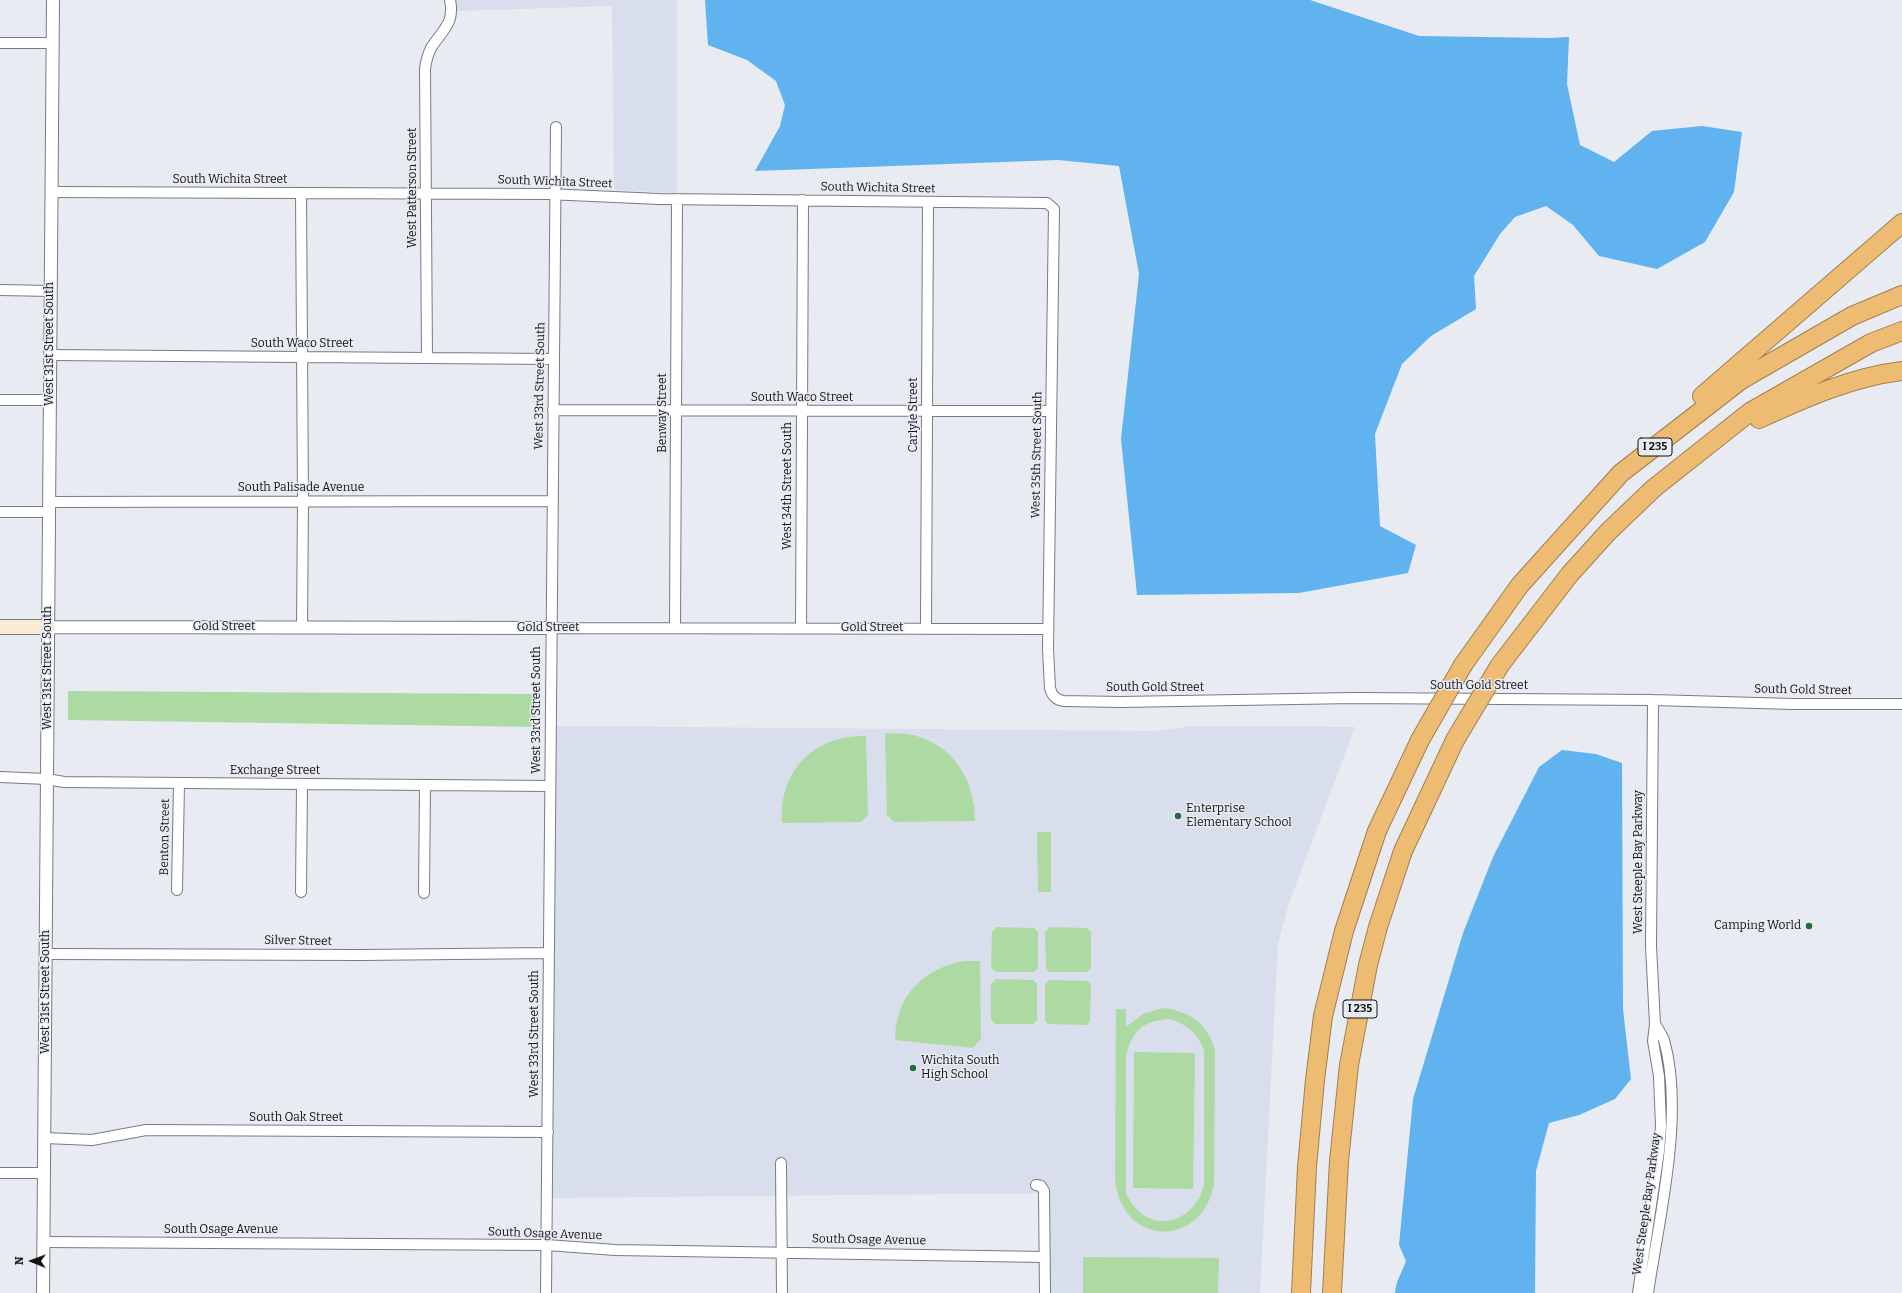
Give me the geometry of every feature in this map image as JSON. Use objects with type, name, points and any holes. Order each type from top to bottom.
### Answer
[{"type":"highway","points":[[1642,457],[1683,413],[1902,222]]},
{"type":"highway","name":"I 235","points":[[1301,1293],[1307,1167],[1315,1080],[1323,1016],[1344,931],[1377,831],[1420,740],[1463,665],[1520,585],[1616,478],[1742,380],[1852,316],[1902,295]]},
{"type":"highway","name":"I 235","points":[[1332,1292],[1339,1161],[1348,1065],[1368,965],[1378,927],[1403,851],[1455,740],[1500,665],[1570,574],[1608,532],[1654,488],[1750,412],[1870,343],[1902,331]]},
{"type":"highway","points":[[1704,448],[1740,428],[1812,394],[1882,373],[1902,371]]},
{"type":"main road","points":[[0,627],[48,627]]},
{"type":"street","name":"West 31st Street South","points":[[43,1293],[53,0]]},
{"type":"street","name":"West Patterson Street","points":[[427,358],[425,69],[430,50],[448,24],[451,5],[450,0]]},
{"type":"street","points":[[0,43],[53,43]]},
{"type":"street","name":"West 33rd Street South","points":[[546,1293],[556,127]]},
{"type":"street","name":"South Wichita Street","points":[[52,192],[555,194],[677,199],[1044,203],[1050,204],[1054,209]]},
{"type":"street","points":[[301,193],[303,501],[302,627]]},
{"type":"street","name":"Benway Street","points":[[675,628],[677,199]]},
{"type":"street","name":"West 34th Street South","points":[[801,628],[803,200]]},
{"type":"street","name":"Carlyle Street","points":[[926,628],[928,202]]},
{"type":"street","name":"West 35th Street South","points":[[1054,209],[1048,629],[1050,688],[1051,693],[1057,699]]},
{"type":"street","points":[[0,290],[51,291]]},
{"type":"street","name":"South Waco Street","points":[[50,355],[553,359]]},
{"type":"street","points":[[0,400],[50,400]]},
{"type":"street","name":"South Waco Street","points":[[553,410],[1051,411]]},
{"type":"street","name":"South Palisade Avenue","points":[[0,512],[49,507],[303,501],[552,500]]},
{"type":"street","name":"Gold Street","points":[[48,627],[1048,629]]},
{"type":"street","name":"South Gold Street","points":[[1057,699],[1064,701],[1121,702],[1354,698],[1653,700],[1793,704],[1902,704]]},
{"type":"street","name":"West Steeple Bay Parkway","points":[[1638,1293],[1659,1152],[1661,1126],[1659,1076],[1653,1041],[1655,1024],[1651,946],[1653,700]]},
{"type":"street","name":"Exchange Street","points":[[0,777],[47,779],[64,782],[179,784],[550,786]]},
{"type":"street","name":"Benton Street","points":[[177,890],[179,784]]},
{"type":"street","points":[[301,892],[302,785]]},
{"type":"street","points":[[424,893],[425,785]]},
{"type":"street","name":"Silver Street","points":[[46,954],[367,955],[549,953]]},
{"type":"street","name":"West Steeple Bay Parkway","points":[[1648,1293],[1668,1165],[1671,1126],[1669,1078],[1666,1054],[1663,1038],[1655,1024]]},
{"type":"street","name":"South Oak Street","points":[[45,1138],[98,1139],[146,1130],[548,1132]]},
{"type":"street","points":[[781,1163],[782,1293]]},
{"type":"street","points":[[0,1173],[44,1173]]},
{"type":"street","points":[[1036,1184],[1041,1186],[1044,1191],[1045,1293]]},
{"type":"street","name":"South Osage Avenue","points":[[44,1242],[547,1245],[615,1250],[782,1251],[1045,1256]]},
{"type":"shaded area","points":[[456,0],[677,0],[677,193],[614,190],[612,6],[457,11]]},
{"type":"shaded area","name":"Wichita South High School","points":[[555,726],[1154,731],[1194,726],[1355,727],[1289,903],[1278,943],[1260,1293],[1050,1293],[1050,1193],[553,1198]]},
{"type":"green space","points":[[68,691],[535,694],[537,727],[68,720]]},
{"type":"green space","points":[[885,733],[913,735],[940,747],[951,756],[966,779],[971,792],[975,821],[894,822],[887,815]]},
{"type":"green space","points":[[866,736],[868,815],[861,822],[782,823],[783,804],[787,787],[794,772],[803,759],[816,749],[831,742],[847,737]]},
{"type":"green space","points":[[1037,832],[1051,832],[1051,892],[1038,892]]},
{"type":"green space","points":[[996,927],[1034,928],[1038,932],[1038,968],[1034,972],[996,972],[991,968],[992,932]]},
{"type":"green space","points":[[1050,927],[1087,928],[1091,932],[1091,968],[1087,972],[1049,972],[1046,968],[1045,932]]},
{"type":"green space","points":[[964,961],[980,961],[981,1039],[973,1048],[895,1040],[900,1010],[914,987],[924,978],[936,971],[949,965]]},
{"type":"green space","points":[[996,979],[1033,980],[1037,984],[1037,1020],[1033,1024],[995,1024],[991,1019],[991,984]]},
{"type":"green space","points":[[1050,980],[1087,981],[1091,984],[1090,1021],[1087,1025],[1048,1024],[1045,1020],[1045,984]]},
{"type":"green space","points":[[1163,1008],[1181,1012],[1189,1016],[1203,1026],[1208,1033],[1215,1051],[1214,1184],[1207,1205],[1194,1220],[1179,1229],[1162,1231],[1146,1228],[1131,1218],[1120,1201],[1115,1179],[1116,1009],[1126,1009],[1126,1027],[1143,1014]],"holes":[[[1169,1019],[1191,1030],[1204,1050],[1204,1182],[1202,1192],[1197,1202],[1190,1210],[1173,1220],[1163,1221],[1153,1220],[1143,1215],[1133,1205],[1126,1193],[1126,1056],[1131,1040],[1145,1025],[1160,1020]]]},
{"type":"green space","points":[[1134,1052],[1195,1053],[1193,1189],[1133,1188]]},
{"type":"green space","points":[[1083,1257],[1219,1258],[1218,1293],[1083,1293]]},
{"type":"water","points":[[705,0],[1310,0],[1419,36],[1569,37],[1567,84],[1580,145],[1614,162],[1652,131],[1702,126],[1742,132],[1734,192],[1705,242],[1657,269],[1599,256],[1573,225],[1546,206],[1515,217],[1500,234],[1474,276],[1476,309],[1431,336],[1402,364],[1375,434],[1380,526],[1416,545],[1408,573],[1299,593],[1137,595],[1121,439],[1139,274],[1119,166],[1058,160],[755,171],[780,126],[785,105],[776,81],[747,60],[708,45]]},
{"type":"water","points":[[1562,750],[1596,754],[1622,763],[1623,1009],[1631,1079],[1615,1099],[1579,1115],[1549,1123],[1536,1171],[1535,1293],[1395,1293],[1398,1280],[1406,1261],[1399,1245],[1413,1099],[1463,933],[1493,857],[1539,767]]},
{"type":"place","name":"Enterprise Elementary School","points":[[1178,816]]},
{"type":"place","name":"Camping World","points":[[1809,926]]},
{"type":"place","name":"Wichita South High School","points":[[913,1068]]}]
